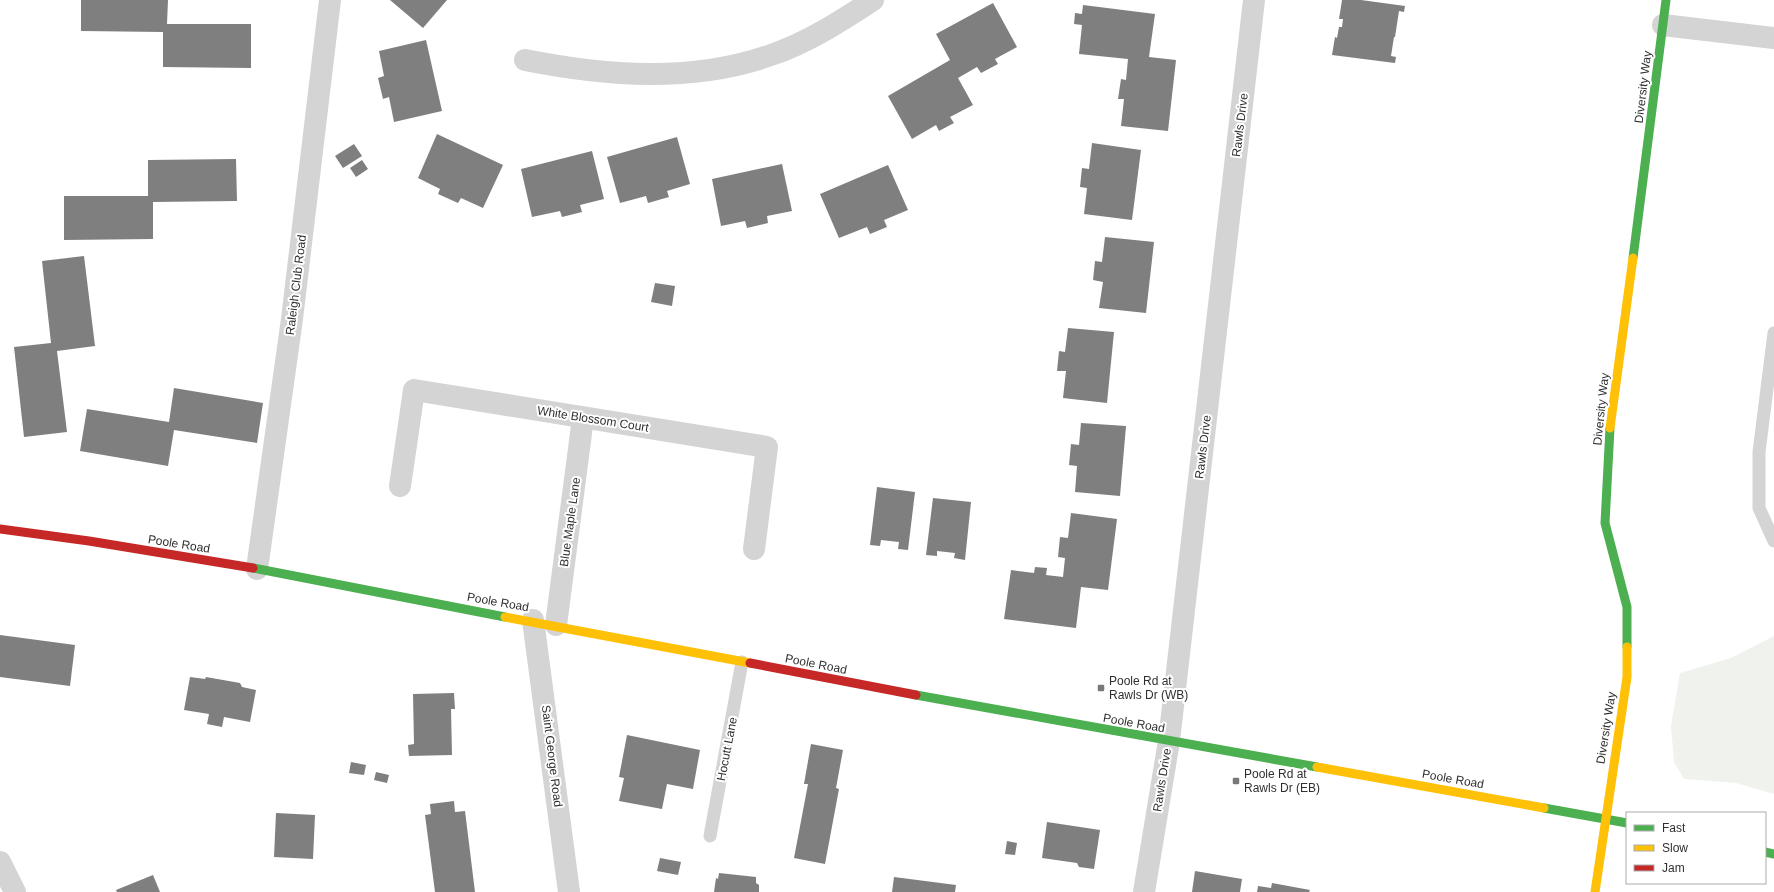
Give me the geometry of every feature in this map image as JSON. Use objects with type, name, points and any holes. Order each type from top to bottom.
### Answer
[{"type":"main road","name":"Diversity Way","points":[[1595,892],[1627,677],[1627,607],[1605,523],[1610,431],[1666,0]]},
{"type":"main road","name":"Poole Road","points":[[0,530],[89,541],[257,569],[533,620],[742,662],[1169,741],[1626,823]]},
{"type":"street","name":"Raleigh Club Road","points":[[257,569],[293,312],[330,0]]},
{"type":"street","points":[[525,60],[570,69],[629,74],[678,74],[728,68],[772,55],[811,38],[873,0]]},
{"type":"street","name":"Rawls Drive","points":[[1144,892],[1169,741],[1254,0]]},
{"type":"street","points":[[1663,25],[1774,38]]},
{"type":"street","name":"White Blossom Court","points":[[400,486],[414,390],[767,447],[754,549]]},
{"type":"street","name":"Blue Maple Lane","points":[[556,625],[583,418]]},
{"type":"street","name":"Saint George Road","points":[[533,620],[569,892]]},
{"type":"street","points":[[0,862],[15,892]]},
{"type":"lane","points":[[1774,333],[1759,452],[1758,508],[1774,541]]},
{"type":"lane","name":"Hocutt Lane","points":[[710,836],[742,662]]},
{"type":"shaded area","points":[[1774,636],[1774,794],[1736,783],[1684,779],[1674,762],[1671,726],[1680,673],[1731,658]]},
{"type":"building","points":[[81,0],[168,0],[167,24],[251,24],[251,68],[163,67],[163,32],[81,31]]},
{"type":"building","points":[[390,0],[447,0],[423,28]]},
{"type":"building","points":[[1342,0],[1361,0],[1405,6],[1404,12],[1399,11],[1394,37],[1391,56],[1396,57],[1395,63],[1332,55],[1335,37],[1337,38],[1339,27],[1342,27],[1343,19],[1339,19]]},
{"type":"building","points":[[993,3],[1017,47],[995,59],[998,64],[981,73],[977,67],[958,78],[973,105],[950,117],[954,123],[939,131],[936,125],[912,139],[888,96],[950,60],[936,34]]},
{"type":"building","points":[[1083,5],[1155,14],[1149,57],[1176,60],[1168,131],[1121,126],[1124,99],[1118,99],[1121,79],[1126,80],[1128,59],[1079,54],[1082,25],[1074,24],[1075,13],[1082,14]]},
{"type":"building","points":[[426,40],[442,111],[394,122],[389,97],[383,99],[378,78],[384,76],[379,51]]},
{"type":"building","points":[[437,134],[503,165],[483,208],[461,198],[458,203],[438,194],[440,189],[418,178]]},
{"type":"building","points":[[677,137],[690,184],[667,191],[669,197],[648,203],[646,196],[620,203],[607,157]]},
{"type":"building","points":[[1092,143],[1141,150],[1132,220],[1084,214],[1087,188],[1080,187],[1082,168],[1089,169]]},
{"type":"building","points":[[354,144],[362,156],[343,168],[335,156]]},
{"type":"building","points":[[592,151],[604,199],[580,205],[582,212],[562,217],[560,211],[532,217],[521,169]]},
{"type":"building","points":[[236,159],[237,201],[153,202],[153,239],[64,240],[64,196],[148,196],[148,160]]},
{"type":"building","points":[[362,160],[368,169],[356,177],[350,168]]},
{"type":"building","points":[[782,164],[792,211],[767,216],[768,223],[747,228],[745,221],[721,226],[712,179]]},
{"type":"building","points":[[888,165],[908,210],[884,220],[887,227],[870,234],[867,227],[839,238],[820,194]]},
{"type":"building","points":[[1105,237],[1154,242],[1146,313],[1099,308],[1103,282],[1093,280],[1095,261],[1102,262]]},
{"type":"building","points":[[84,256],[95,346],[57,351],[67,432],[24,437],[14,347],[51,343],[42,261]]},
{"type":"building","points":[[655,283],[675,286],[672,306],[651,302]]},
{"type":"building","points":[[1068,328],[1114,332],[1107,403],[1063,398],[1066,371],[1057,371],[1059,351],[1065,352]]},
{"type":"building","points":[[174,388],[263,403],[257,443],[174,430],[168,466],[80,451],[87,409],[169,422]]},
{"type":"building","points":[[1081,423],[1126,426],[1120,496],[1075,492],[1077,466],[1069,465],[1071,444],[1079,445]]},
{"type":"building","points":[[877,487],[915,492],[908,550],[898,549],[899,542],[881,540],[880,546],[870,545]]},
{"type":"building","points":[[933,498],[971,502],[965,560],[954,558],[955,553],[937,551],[937,556],[926,555]]},
{"type":"building","points":[[1071,513],[1117,519],[1108,590],[1081,587],[1076,628],[1004,619],[1011,570],[1034,573],[1035,567],[1047,568],[1046,575],[1063,577],[1065,558],[1058,557],[1060,537],[1068,538]]},
{"type":"building","points":[[0,635],[75,645],[70,686],[0,677]]},
{"type":"building","points":[[190,677],[205,679],[206,677],[240,683],[242,687],[256,690],[250,722],[224,717],[222,727],[207,724],[209,714],[184,710]]},
{"type":"building","points":[[454,693],[455,709],[451,709],[452,755],[409,756],[408,745],[414,744],[413,694]]},
{"type":"building","points":[[627,735],[700,750],[693,789],[667,784],[662,809],[619,801],[624,778],[619,777]]},
{"type":"building","points":[[811,744],[843,750],[836,788],[839,789],[825,864],[794,858],[808,784],[804,784]]},
{"type":"building","points":[[351,762],[366,765],[364,775],[349,773]]},
{"type":"building","points":[[376,772],[389,775],[387,783],[374,780]]},
{"type":"building","points":[[454,801],[455,812],[465,811],[475,892],[435,892],[425,815],[431,814],[430,804]]},
{"type":"building","points":[[276,813],[315,815],[313,859],[274,857]]},
{"type":"building","points":[[1047,822],[1100,830],[1094,869],[1079,867],[1077,863],[1042,858]]},
{"type":"building","points":[[1007,841],[1017,843],[1015,855],[1005,854]]},
{"type":"building","points":[[660,858],[681,862],[678,875],[657,871]]},
{"type":"building","points":[[1195,871],[1242,879],[1240,892],[1192,892]]},
{"type":"building","points":[[719,873],[756,877],[756,883],[759,885],[759,892],[714,892],[716,878],[718,879]]},
{"type":"building","points":[[153,875],[160,892],[117,892],[116,890]]},
{"type":"building","points":[[894,877],[956,885],[955,892],[892,892]]},
{"type":"building","points":[[1272,883],[1310,890],[1309,892],[1257,892],[1258,886],[1271,888]]},
{"type":"traffic: fast","points":[[1633,258],[1666,0]]},
{"type":"traffic: fast","points":[[1610,428],[1605,523],[1627,607],[1627,647]]},
{"type":"traffic: fast","points":[[253,568],[505,617]]},
{"type":"traffic: fast","points":[[916,695],[1317,767]]},
{"type":"traffic: fast","points":[[1544,808],[1626,823]]},
{"type":"traffic: fast","points":[[1766,852],[1774,854]]},
{"type":"traffic: slow","points":[[1610,428],[1633,258]]},
{"type":"traffic: slow","points":[[505,617],[750,663]]},
{"type":"traffic: slow","points":[[1595,892],[1627,677],[1627,647]]},
{"type":"traffic: slow","points":[[1317,767],[1544,808]]},
{"type":"traffic: jam","points":[[0,529],[89,541],[253,568]]},
{"type":"traffic: jam","points":[[750,663],[916,695]]},
{"type":"place","name":"Poole Rd at Rawls Dr (WB)","points":[[1101,688]]},
{"type":"place","name":"Poole Rd at Rawls Dr (EB)","points":[[1236,781]]}]
